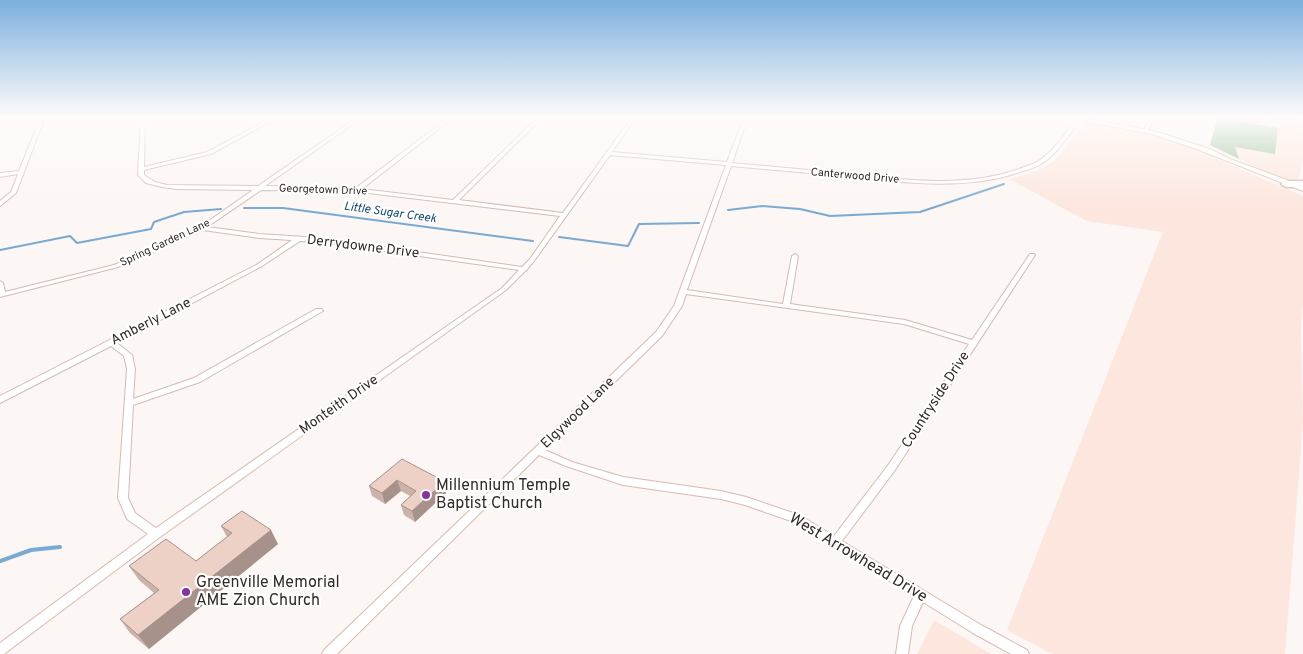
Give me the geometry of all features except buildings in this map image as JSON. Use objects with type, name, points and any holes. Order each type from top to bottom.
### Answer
[{"type":"main road","points":[[1286,184],[1303,184]]},
{"type":"street","points":[[0,204],[14,193],[31,148]]},
{"type":"street","points":[[141,148],[140,169],[209,153],[219,148]]},
{"type":"street","name":"Spring Garden Lane","points":[[1,294],[116,266],[202,228],[318,148]]},
{"type":"street","points":[[357,190],[412,148]]},
{"type":"street","points":[[455,201],[510,148]]},
{"type":"street","name":"Monteith Drive","points":[[0,650],[156,534],[475,311],[525,269],[613,148]]},
{"type":"street","name":"Elgywood Lane","points":[[328,654],[659,334],[674,313],[683,292],[735,148]]},
{"type":"street","name":"Canterwood Drive","points":[[609,153],[908,180],[944,181],[985,178],[1015,172],[1043,160],[1053,148]]},
{"type":"street","points":[[1198,148],[1286,184],[1303,189]]},
{"type":"street","name":"Georgetown Drive","points":[[140,169],[141,175],[148,182],[167,186],[357,190],[564,215]]},
{"type":"street","points":[[0,176],[22,172]]},
{"type":"street","name":"Derrydowne Drive","points":[[202,228],[259,236],[298,238],[525,269]]},
{"type":"street","name":"Amberly Lane","points":[[0,400],[260,265],[298,238]]},
{"type":"street","name":"Countryside Drive","points":[[836,542],[892,467],[1032,255]]},
{"type":"street","points":[[786,306],[795,256]]},
{"type":"street","points":[[0,282],[1,294]]},
{"type":"street","points":[[683,292],[905,322],[973,343]]},
{"type":"street","points":[[128,404],[197,380],[319,311]]},
{"type":"street","points":[[111,342],[123,350],[130,362],[124,498],[132,516],[156,534]]},
{"type":"street","name":"West Arrowhead Drive","points":[[538,451],[569,464],[623,481],[711,493],[746,501],[795,518],[920,595],[1023,654]]},
{"type":"street","points":[[902,654],[906,626],[920,595]]},
{"type":"shaded area","points":[[1065,148],[1190,148],[1303,196],[1303,301],[1301,330],[1303,422],[1285,654],[1052,654],[1007,630],[1163,232],[1087,221],[1009,179],[1037,171],[1054,161]]},
{"type":"shaded area","points":[[1234,148],[1303,148],[1299,179],[1290,180],[1264,172],[1239,159]]},
{"type":"shaded area","points":[[934,620],[991,654],[917,654]]},
{"type":"green space","points":[[1215,148],[1235,148],[1239,159]]},
{"type":"green space","points":[[1238,148],[1276,148],[1275,154]]},
{"type":"waterway","name":"Little Sugar Creek","points":[[728,210],[762,206],[800,209],[830,216],[920,212],[1004,184]]},
{"type":"waterway","name":"Little Sugar Creek","points":[[244,208],[283,208],[533,241]]},
{"type":"waterway","name":"Little Sugar Creek","points":[[0,250],[70,236],[77,243],[151,229],[154,222],[184,212],[221,209]]},
{"type":"waterway","name":"Little Sugar Creek","points":[[559,237],[628,246],[639,224],[699,223]]},
{"type":"waterway","points":[[0,561],[31,550],[60,547]]},
{"type":"place","name":"Millennium Temple Baptist Church","points":[[426,495]]},
{"type":"place","name":"Greenville Memorial AME Zion Church","points":[[186,592]]}]
